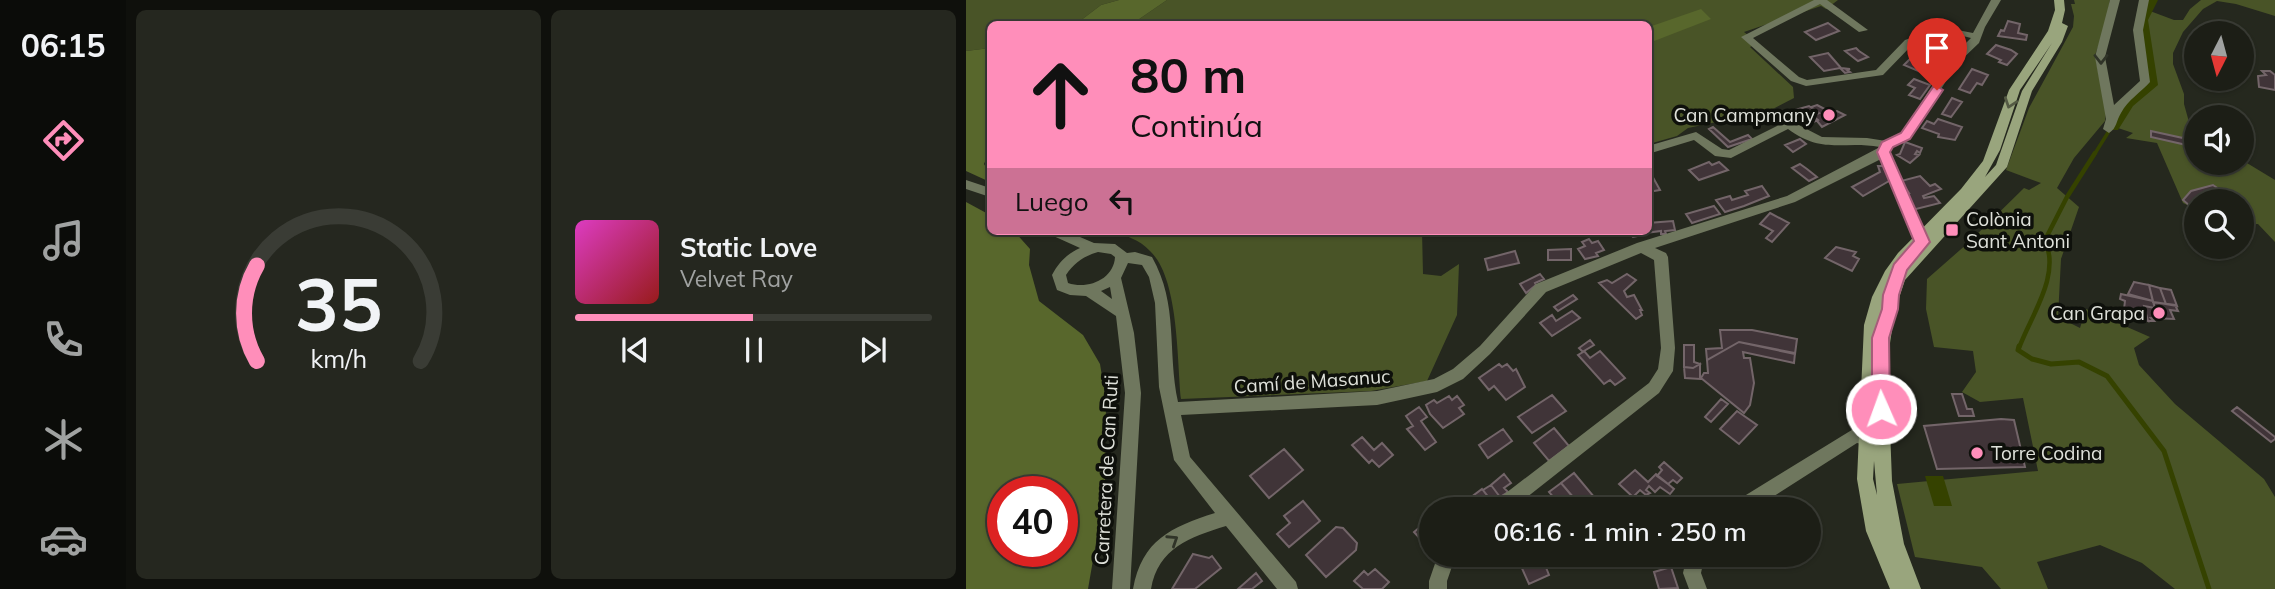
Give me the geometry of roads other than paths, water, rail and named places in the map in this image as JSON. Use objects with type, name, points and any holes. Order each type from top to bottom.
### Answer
[{"type":"street","points":[[1863,30],[1821,0],[1745,37],[1795,79],[1811,83],[1879,73],[1909,42],[1946,29],[1976,37]]},
{"type":"street","name":"Camí de Masanuc","points":[[1170,409],[1361,400],[1425,390],[1458,374],[1485,350],[1541,288],[1642,247],[1791,199],[1906,136],[1952,63],[1974,43],[1996,0]]},
{"type":"street","points":[[1899,589],[1883,554],[1868,504],[1865,479],[1871,325],[1875,307],[1894,266],[1973,183],[1991,159],[2012,94],[2056,24],[2059,0]]},
{"type":"street","points":[[1899,277],[2001,167],[2027,90],[2060,37],[2067,14],[2066,0]]},
{"type":"street","points":[[2115,0],[2100,57],[2110,124],[2124,99],[2146,82],[2136,31],[2138,13],[2144,0]]},
{"type":"street","points":[[1652,149],[1696,136],[1719,153],[1731,154],[1789,124],[1818,141],[1865,139],[1885,148],[1922,242],[1900,268],[1881,338],[1879,385],[1882,487],[1897,556]]},
{"type":"street","points":[[966,184],[987,192]]},
{"type":"street","points":[[1058,235],[1067,256],[1059,275],[1062,286],[1073,291],[1089,290],[1119,269],[1137,266],[1153,271],[1162,303],[1170,409],[1182,460],[1289,589]]},
{"type":"street","points":[[1062,235],[1093,248]]},
{"type":"street","points":[[1514,497],[1654,388],[1665,371],[1668,348],[1661,257],[1642,247]]},
{"type":"street","points":[[1065,264],[1093,248],[1111,248],[1120,253],[1119,269]]},
{"type":"street","name":"Carretera de Can Ruti","points":[[1119,269],[1120,312],[1127,333],[1133,393],[1121,589]]},
{"type":"street","points":[[1089,290],[1120,312]]},
{"type":"street","points":[[1866,438],[1872,434],[1874,428],[1875,391],[1879,385]]},
{"type":"street","points":[[1758,497],[1855,435],[1866,438],[1873,449],[1877,504],[1887,541],[1912,589]]},
{"type":"street","points":[[1142,589],[1146,571],[1167,542],[1179,534],[1230,517]]},
{"type":"street","points":[[1438,589],[1443,567]]},
{"type":"street","points":[[1693,567],[1692,573],[1698,589]]},
{"type":"waterway","points":[[2113,127],[2128,103],[2152,85],[2143,20],[2153,0]]},
{"type":"waterway","points":[[2094,155],[2109,131]]},
{"type":"waterway","points":[[2019,348],[2047,281],[2049,254],[2045,240],[2067,197],[2095,153]]},
{"type":"waterway","points":[[2019,346],[2018,350],[2032,359],[2051,364],[2079,362],[2107,376],[2164,451],[2209,589]]},
{"type":"place","name":"Can Campmany","points":[[1829,115]]},
{"type":"place","name":"Colònia Sant Antoni","points":[[1952,230]]},
{"type":"place","name":"Can Grapa","points":[[2159,313]]},
{"type":"place","name":"Torre Codina","points":[[1977,453]]}]
